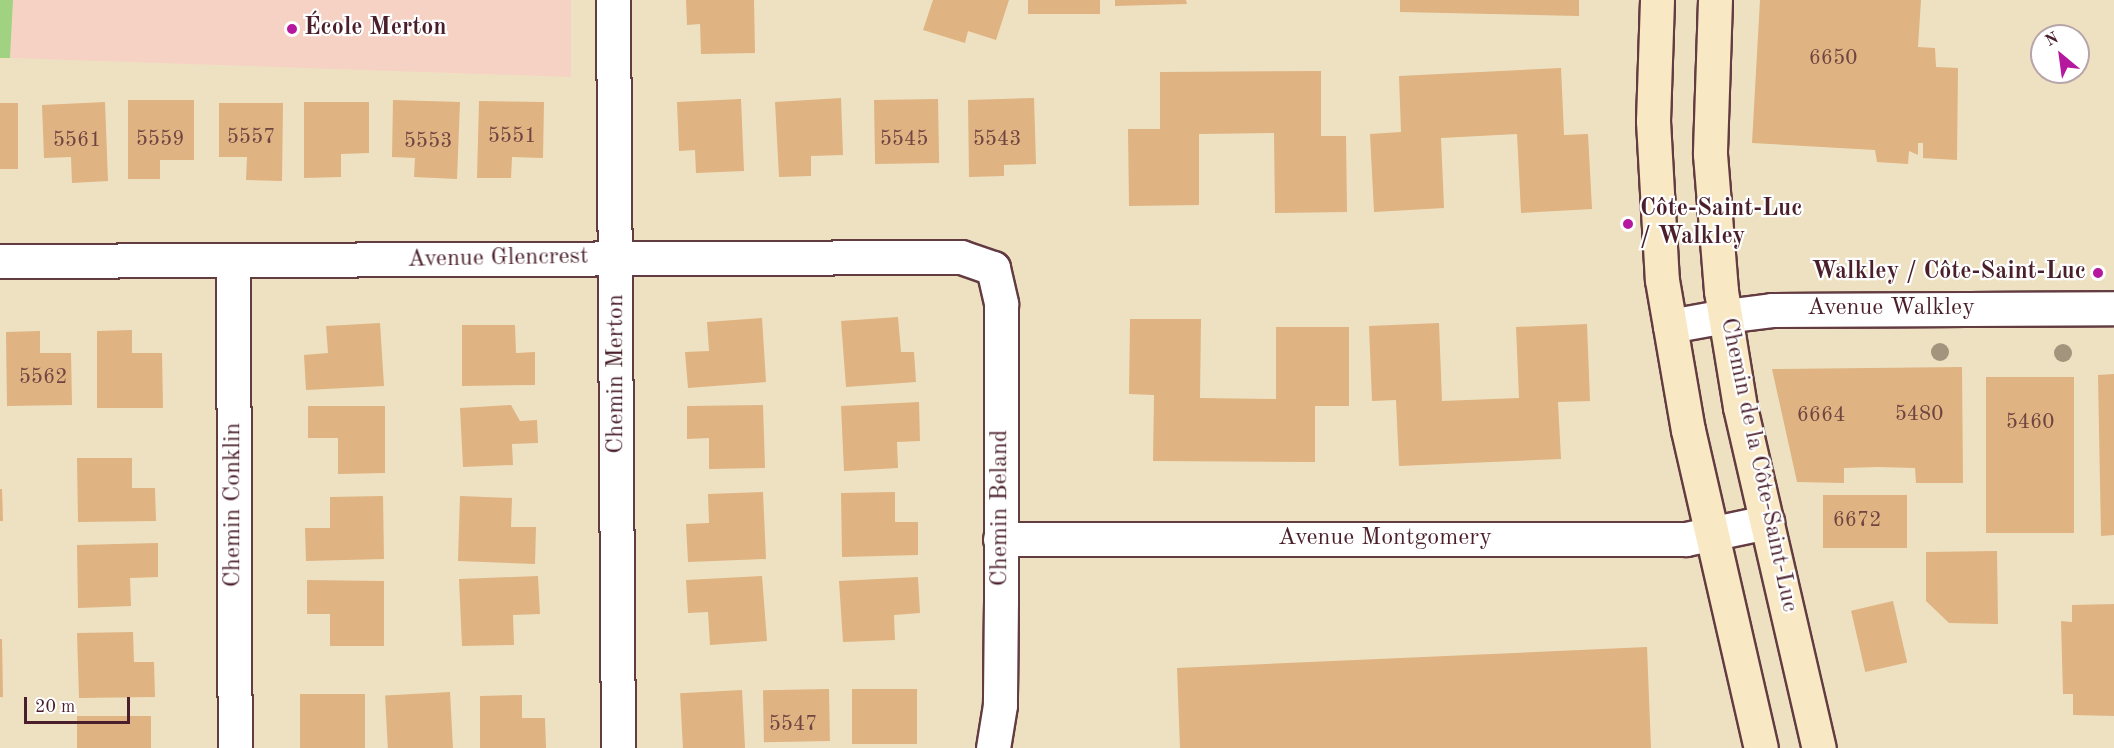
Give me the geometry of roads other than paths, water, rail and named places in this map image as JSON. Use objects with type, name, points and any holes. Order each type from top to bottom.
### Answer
[{"type":"main road","points":[[1657,0],[1654,176],[1670,326],[1761,748]]},
{"type":"main road","name":"Chemin de la Côte-Saint-Luc","points":[[1715,0],[1710,154],[1725,316],[1767,522],[1819,748]]},
{"type":"street","name":"Chemin Merton","points":[[613,0],[618,748]]},
{"type":"street","name":"Avenue Glencrest","points":[[0,261],[233,262],[961,257],[993,268]]},
{"type":"street","name":"Chemin Conklin","points":[[233,262],[235,748]]},
{"type":"street","name":"Chemin Beland","points":[[993,268],[1001,304],[1000,705],[993,748]]},
{"type":"street","name":"Avenue Walkley","points":[[1670,326],[1772,310],[2114,308]]},
{"type":"street","name":"Avenue Montgomery","points":[[1000,538],[1686,539],[1714,535],[1767,522]]},
{"type":"place","name":"École Merton","points":[[292,29]]},
{"type":"place","name":"Côte-Saint-Luc / Walkley","points":[[1628,224]]},
{"type":"place","name":"Walkley / Côte-Saint-Luc","points":[[2098,273]]}]
